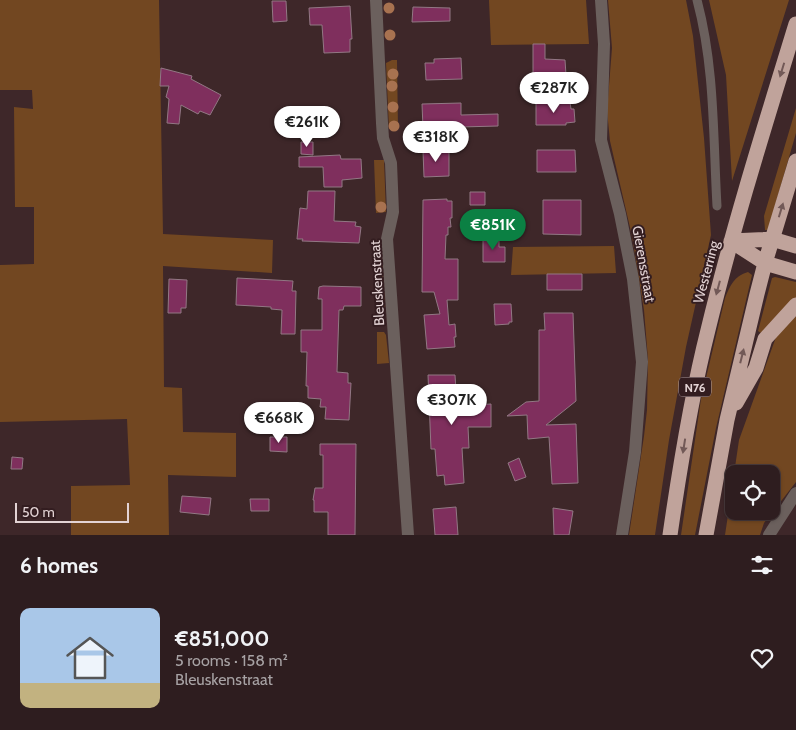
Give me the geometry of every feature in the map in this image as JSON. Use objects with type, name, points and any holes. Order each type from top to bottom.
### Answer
[{"type":"highway","name":"Westerring","points":[[670,535],[685,436],[707,332],[731,240],[796,24]]},
{"type":"highway","name":"N76","points":[[706,535],[727,420],[764,263],[793,186],[796,161]]},
{"type":"highway","points":[[731,240],[772,239],[796,246]]},
{"type":"highway","points":[[731,240],[764,263],[796,272]]},
{"type":"highway","points":[[727,420],[756,368],[765,339],[796,305]]},
{"type":"street","name":"Bleuskenstraat","points":[[376,0],[383,138],[391,163],[393,212],[387,239],[408,535]]},
{"type":"street","name":"Gierensstraat","points":[[600,0],[604,44],[601,140],[620,214],[633,279],[642,362],[635,452],[622,535]]},
{"type":"street","points":[[769,535],[796,492]]},
{"type":"lane","points":[[697,0],[703,20],[711,77],[717,206]]},
{"type":"shaded area","points":[[0,0],[159,0],[163,234],[273,240],[272,273],[163,266],[164,387],[182,388],[183,432],[236,433],[236,477],[168,475],[169,535],[71,535],[71,486],[130,485],[127,419],[0,422],[0,265],[34,264],[34,207],[15,207],[14,107],[33,109],[32,90],[0,90]]},
{"type":"shaded area","points":[[489,0],[586,0],[589,44],[491,45]]},
{"type":"shaded area","points":[[608,0],[686,0],[693,36],[704,138],[711,235],[686,347],[669,440],[655,535],[629,535],[647,410],[648,359],[644,310],[632,236],[610,141],[607,111],[612,48]]},
{"type":"shaded area","points":[[709,0],[789,0],[732,181],[726,75]]},
{"type":"shaded area","points":[[397,60],[398,129],[389,129],[386,63]]},
{"type":"shaded area","points":[[796,108],[796,133],[768,230],[765,230],[764,216]]},
{"type":"shaded area","points":[[374,160],[384,160],[386,212],[376,213]]},
{"type":"shaded area","points":[[377,245],[381,245],[385,307],[378,309]]},
{"type":"shaded area","points":[[614,246],[616,273],[511,275],[513,247]]},
{"type":"shaded area","points":[[748,272],[752,275],[716,428],[695,535],[681,535],[701,399],[725,298],[736,279]]},
{"type":"shaded area","points":[[772,278],[796,282],[796,298],[761,333],[758,331]]},
{"type":"shaded area","points":[[796,316],[796,482],[780,502],[780,465],[735,465],[739,440],[776,337]]},
{"type":"shaded area","points":[[377,332],[384,332],[386,335],[389,363],[377,364]]},
{"type":"shaded area","points":[[727,520],[766,520],[760,535],[725,535]]},
{"type":"building","points":[[272,1],[286,1],[287,21],[273,22]]},
{"type":"building","points":[[350,6],[352,39],[350,39],[350,52],[324,53],[322,25],[310,25],[309,8]]},
{"type":"building","points":[[413,7],[450,8],[450,21],[412,22]]},
{"type":"building","points":[[533,44],[545,44],[545,59],[565,60],[566,75],[533,76]]},
{"type":"building","points":[[461,58],[462,79],[426,80],[425,63],[434,63],[434,59]]},
{"type":"building","points":[[161,68],[192,76],[191,79],[221,95],[210,115],[200,111],[198,114],[181,105],[179,124],[167,123],[169,99],[166,97],[169,86],[160,86]]},
{"type":"building","points":[[536,102],[570,102],[571,109],[574,109],[575,122],[566,123],[566,125],[536,125]]},
{"type":"building","points":[[461,103],[461,115],[498,114],[498,126],[423,128],[422,104]]},
{"type":"building","points":[[301,142],[313,142],[313,155],[301,154]]},
{"type":"building","points":[[449,150],[449,176],[424,177],[423,151]]},
{"type":"building","points":[[537,150],[575,150],[576,172],[537,172]]},
{"type":"building","points":[[340,155],[341,159],[361,159],[362,178],[342,180],[342,187],[324,187],[323,167],[299,167],[299,157]]},
{"type":"building","points":[[308,191],[335,191],[334,221],[356,222],[355,226],[361,227],[359,243],[302,241],[303,239],[297,239],[300,208],[307,209]]},
{"type":"building","points":[[470,192],[485,192],[485,205],[470,205]]},
{"type":"building","points":[[447,199],[447,201],[452,201],[452,218],[450,218],[451,227],[448,227],[448,235],[446,235],[445,259],[458,259],[458,300],[447,300],[449,325],[455,324],[455,347],[427,349],[424,315],[440,314],[434,292],[422,292],[423,200]]},
{"type":"building","points":[[543,200],[581,200],[581,235],[543,234]]},
{"type":"building","points":[[483,239],[499,239],[499,247],[505,247],[505,262],[483,262]]},
{"type":"building","points":[[547,274],[582,274],[582,290],[547,290]]},
{"type":"building","points":[[237,278],[293,281],[292,291],[296,291],[295,334],[281,334],[282,310],[271,309],[271,307],[236,305]]},
{"type":"building","points":[[169,279],[187,280],[186,308],[181,308],[181,313],[168,313]]},
{"type":"building","points":[[319,287],[361,287],[361,306],[344,306],[343,310],[339,310],[337,372],[348,373],[348,383],[351,383],[349,420],[325,419],[326,407],[320,407],[321,399],[308,398],[308,386],[306,386],[307,352],[301,352],[301,330],[322,330],[322,299],[318,299]]},
{"type":"building","points":[[494,304],[511,304],[512,322],[495,325]]},
{"type":"building","points":[[544,313],[573,313],[576,401],[546,425],[576,424],[578,483],[552,484],[549,437],[528,439],[527,415],[507,416],[526,402],[539,401],[539,330],[545,330]]},
{"type":"building","points":[[428,375],[455,375],[459,406],[491,404],[491,427],[468,427],[469,448],[462,448],[464,483],[445,485],[444,475],[437,476],[435,449],[431,449]]},
{"type":"building","points":[[270,437],[287,437],[287,452],[270,451]]},
{"type":"building","points":[[320,444],[356,444],[355,535],[328,535],[328,512],[314,512],[315,488],[323,488],[323,455],[320,455]]},
{"type":"building","points":[[12,457],[23,458],[22,469],[11,469]]},
{"type":"building","points":[[519,458],[526,477],[515,481],[508,463]]},
{"type":"building","points":[[182,496],[211,498],[209,515],[180,512]]},
{"type":"building","points":[[250,499],[269,499],[269,511],[251,511]]},
{"type":"building","points":[[456,507],[458,535],[435,535],[433,509]]},
{"type":"building","points":[[553,508],[573,511],[569,535],[554,535]]}]
